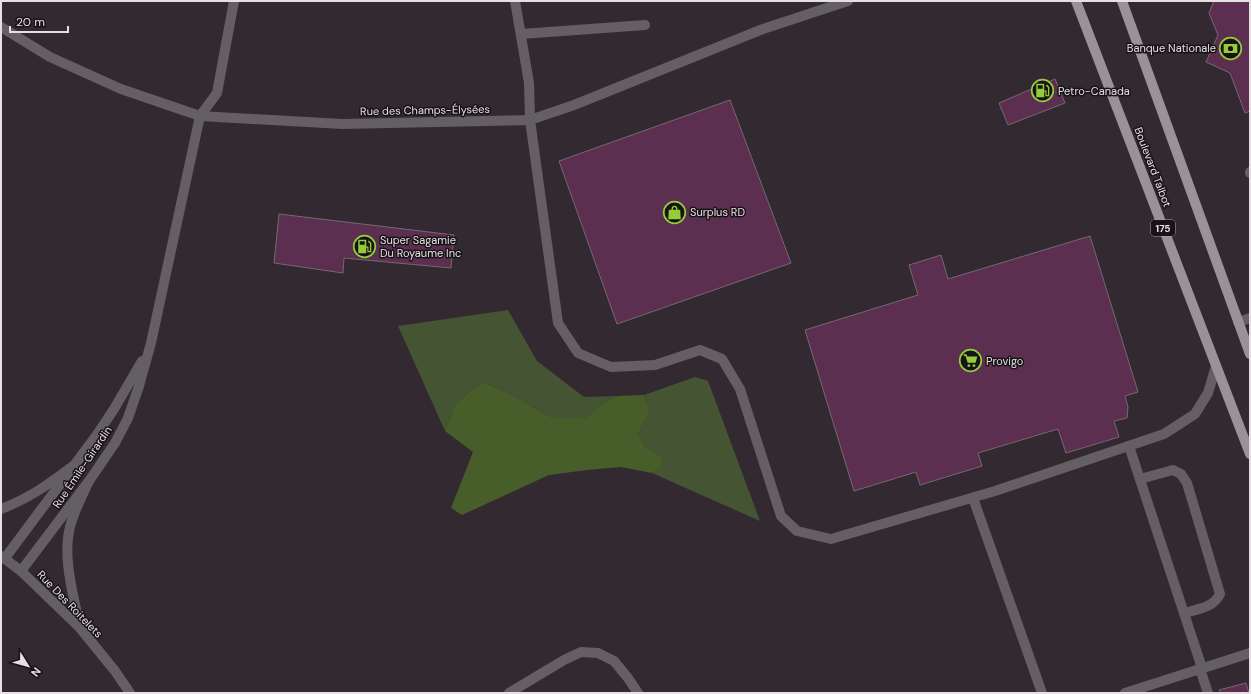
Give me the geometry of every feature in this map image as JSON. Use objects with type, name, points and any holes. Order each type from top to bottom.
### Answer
[{"type":"main road","name":"Boulevard Talbot","points":[[1076,1],[1250,454]]},
{"type":"main road","points":[[1122,1],[1250,354]]},
{"type":"street","points":[[200,116],[217,93],[234,1]]},
{"type":"street","points":[[515,1],[529,83],[530,120],[558,323],[578,353],[611,366],[654,365],[700,350],[722,359],[740,389],[781,516],[797,531],[831,539],[973,498],[1164,434],[1195,414],[1208,393],[1216,366]]},
{"type":"street","name":"Rue des Champs-Élysées","points":[[1,27],[50,57],[121,89],[200,116],[342,124],[530,120],[574,105],[763,29],[848,1]]},
{"type":"street","points":[[521,34],[645,26]]},
{"type":"street","name":"Rue Émile-Girardin","points":[[21,571],[89,481],[114,443],[128,418],[151,343],[200,116]]},
{"type":"street","points":[[1238,322],[1250,318]]},
{"type":"street","name":"Rue Émile-Girardin","points":[[3,557],[96,436],[134,376],[151,343]]},
{"type":"street","points":[[1129,446],[1184,613],[1208,693]]},
{"type":"street","points":[[1,509],[19,502],[41,490],[73,466]]},
{"type":"street","points":[[1140,479],[1173,470],[1181,474],[1187,482],[1220,594],[1217,600],[1210,605],[1184,613]]},
{"type":"street","points":[[80,628],[67,553],[69,528],[76,508],[89,481]]},
{"type":"street","points":[[973,498],[1042,693]]},
{"type":"street","name":"Rue Des Roitelets","points":[[3,557],[21,571],[80,628],[130,693]]},
{"type":"street","points":[[509,693],[564,660],[582,652],[598,653],[614,661],[638,693]]},
{"type":"street","points":[[1125,693],[1250,653]]},
{"type":"green space","points":[[508,310],[537,361],[584,397],[618,396],[603,403],[585,418],[553,418],[516,397],[484,382],[456,402],[445,431],[398,326]]},
{"type":"green space","points":[[695,377],[708,381],[760,521],[652,473],[662,467],[646,448],[638,434],[650,411],[644,395]]},
{"type":"green space","points":[[484,382],[516,397],[553,418],[585,418],[603,403],[618,396],[644,395],[650,411],[638,434],[646,448],[661,456],[662,467],[652,473],[621,467],[549,475],[462,515],[451,508],[473,452],[445,431],[456,402]]},
{"type":"building","name":"Banque Nationale","points":[[1214,1],[1250,1],[1250,111],[1245,113],[1230,73],[1206,62],[1218,35],[1209,13]]},
{"type":"building","name":"Petro-Canada","points":[[1055,79],[1065,103],[1008,125],[999,103]]},
{"type":"building","name":"Surplus RD","points":[[730,100],[791,263],[617,324],[559,161]]},
{"type":"building","name":"Super Sagamie Du Royaume Inc","points":[[279,214],[454,235],[451,268],[344,258],[343,273],[274,263]]},
{"type":"building","name":"Provigo","points":[[1090,236],[1138,392],[1125,396],[1128,407],[1127,418],[1114,421],[1119,437],[1066,453],[1058,429],[978,453],[982,466],[920,485],[916,472],[854,491],[805,330],[918,295],[909,265],[941,255],[948,279]]},
{"type":"building","points":[[1246,683],[1249,693],[1220,693],[1219,690]]},
{"type":"place","name":"Banque Nationale","points":[[1231,48]]},
{"type":"place","name":"Petro-Canada","points":[[1043,91]]},
{"type":"place","name":"Surplus RD","points":[[674,212]]},
{"type":"place","name":"Super Sagamie Du Royaume Inc","points":[[365,246]]},
{"type":"place","name":"Provigo","points":[[971,361]]}]
